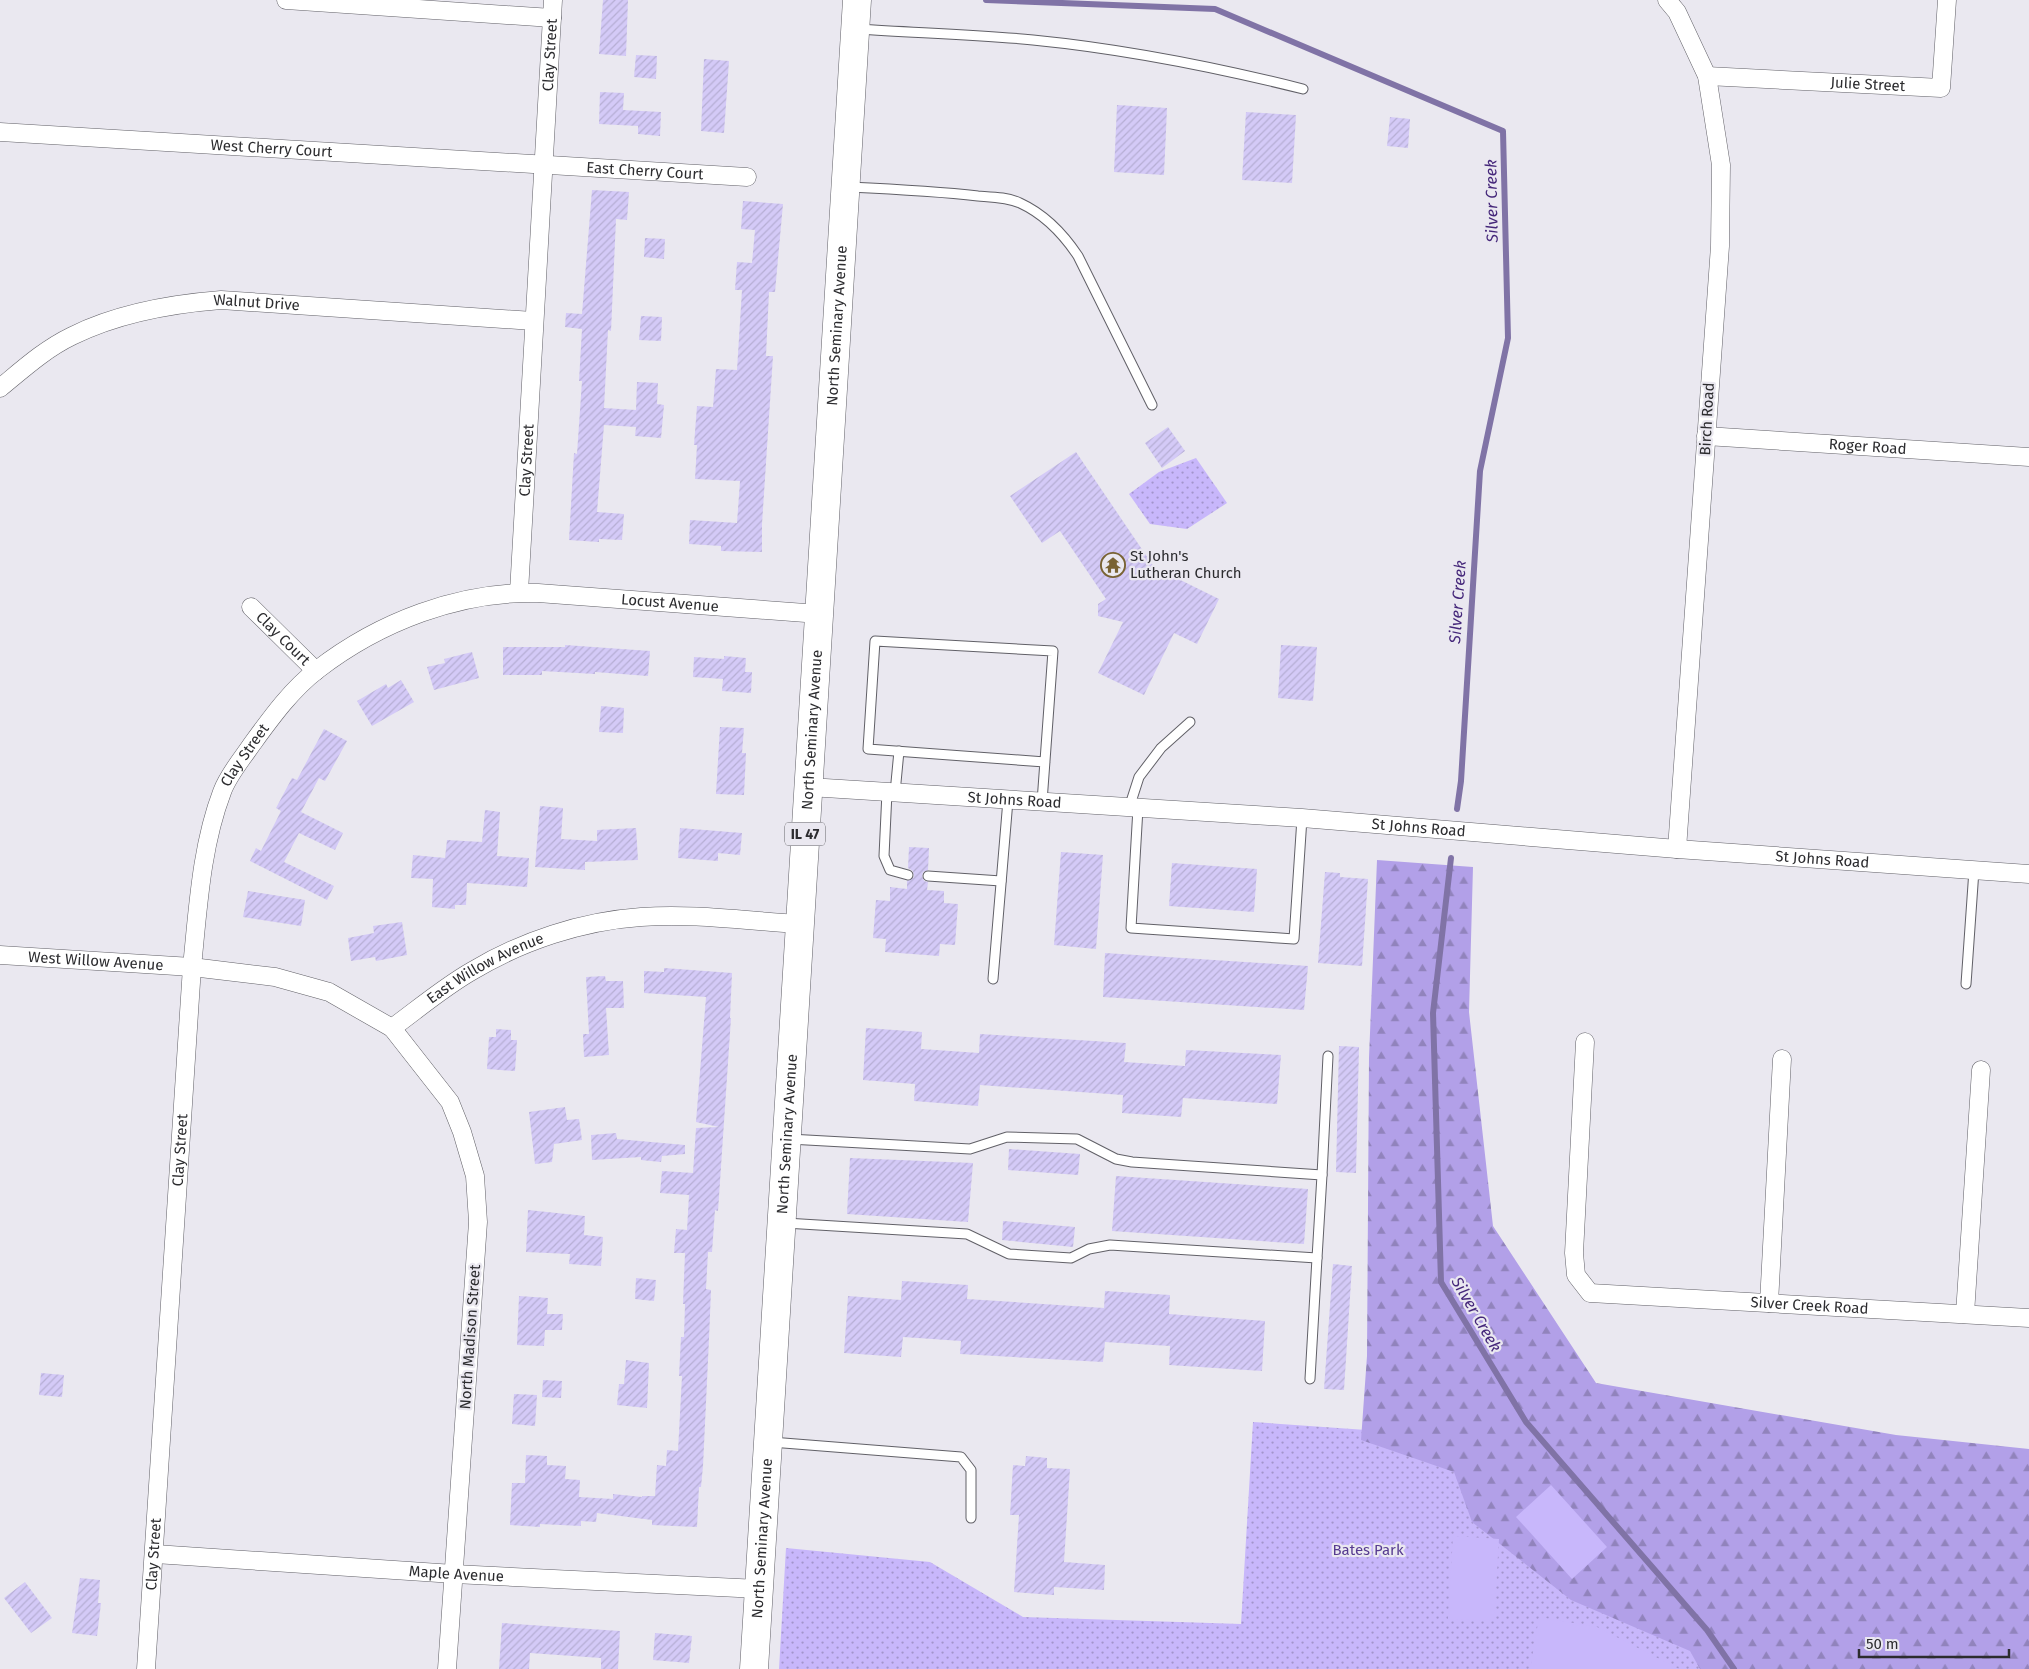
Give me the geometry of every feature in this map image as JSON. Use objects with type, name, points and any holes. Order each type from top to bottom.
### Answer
[{"type":"main road","name":"North Seminary Avenue","points":[[754,1669],[857,0]]},
{"type":"street","points":[[286,0],[552,18]]},
{"type":"street","name":"Clay Street","points":[[146,1669],[192,967],[204,860],[211,824],[222,790],[255,741],[285,701],[316,671],[353,646],[393,624],[441,606],[519,592],[533,322],[553,0]]},
{"type":"street","name":"Birch Road","points":[[1667,0],[1677,12],[1707,76],[1721,165],[1720,246],[1677,849]]},
{"type":"street","name":"Julie Street","points":[[1707,76],[1941,88],[1947,0]]},
{"type":"street","name":"West Cherry Court","points":[[0,132],[544,165]]},
{"type":"street","name":"East Cherry Court","points":[[544,165],[747,177]]},
{"type":"street","name":"Walnut Drive","points":[[0,388],[39,356],[72,336],[119,318],[180,303],[221,300],[533,322]]},
{"type":"street","name":"Roger Road","points":[[1706,436],[2029,456]]},
{"type":"street","name":"Locust Avenue","points":[[519,592],[819,614]]},
{"type":"street","name":"Clay Court","points":[[251,607],[316,671]]},
{"type":"street","name":"St Johns Road","points":[[808,787],[1302,818],[1677,849],[2029,874]]},
{"type":"street","name":"East Willow Avenue","points":[[392,1028],[472,971],[526,944],[587,924],[641,917],[694,917],[800,924]]},
{"type":"street","name":"West Willow Avenue","points":[[0,955],[192,967]]},
{"type":"street","points":[[192,967],[275,977],[329,992],[392,1028]]},
{"type":"street","name":"North Madison Street","points":[[392,1028],[450,1102],[462,1132],[475,1176],[478,1222],[447,1669]]},
{"type":"street","name":"Silver Creek Road","points":[[1585,1042],[1574,1253],[1576,1275],[1590,1293],[2029,1318]]},
{"type":"street","points":[[1769,1303],[1782,1059]]},
{"type":"street","points":[[1965,1314],[1981,1070]]},
{"type":"street","name":"Maple Avenue","points":[[155,1554],[454,1574],[759,1589]]},
{"type":"lane","points":[[856,29],[1034,40],[1130,54],[1242,74],[1303,89]]},
{"type":"lane","points":[[846,187],[1004,198],[1020,203],[1055,227],[1067,239],[1078,256],[1152,405]]},
{"type":"lane","points":[[1042,802],[1054,651],[875,641],[868,749],[1045,762]]},
{"type":"lane","points":[[1190,722],[1161,748],[1139,776],[1133,808],[1131,928],[1294,939],[1302,818]]},
{"type":"lane","points":[[899,751],[891,792],[884,856],[890,870],[908,875]]},
{"type":"lane","points":[[993,979],[1008,800]]},
{"type":"lane","points":[[1966,984],[1974,870]]},
{"type":"lane","points":[[928,876],[1001,881]]},
{"type":"lane","points":[[1310,1379],[1328,1056]]},
{"type":"lane","points":[[787,1139],[970,1149],[1007,1138],[1077,1139],[1116,1159],[1132,1162],[1322,1175]]},
{"type":"lane","points":[[782,1222],[967,1234],[1009,1254],[1071,1258],[1089,1249],[1110,1245],[1318,1258]]},
{"type":"lane","points":[[768,1442],[960,1457],[971,1470],[972,1518]]},
{"type":"green space","points":[[1196,458],[1227,503],[1187,529],[1150,524],[1129,494],[1159,472]]},
{"type":"green space","points":[[1377,860],[1473,867],[1469,1012],[1493,1226],[1596,1383],[1896,1435],[2029,1449],[2029,1669],[1700,1669],[1690,1651],[1571,1600],[1472,1522],[1454,1472],[1361,1440],[1367,1356],[1369,1058]]},
{"type":"green space","name":"Bates Park","points":[[1253,1422],[1452,1436],[2029,1669],[779,1669],[786,1548],[930,1562],[1023,1617],[1241,1624]]},
{"type":"green space","points":[[1551,1485],[1607,1547],[1572,1579],[1516,1517]]},
{"type":"green space","points":[[1453,1536],[1499,1539],[1494,1621],[1448,1619]]},
{"type":"green space","points":[[1539,1617],[1597,1627],[1679,1669],[1530,1669]]},
{"type":"building","points":[[603,0],[628,0],[626,56],[599,54]]},
{"type":"building","points":[[636,55],[657,56],[656,79],[634,77]]},
{"type":"building","points":[[704,59],[729,61],[724,133],[701,131]]},
{"type":"building","points":[[600,92],[624,93],[623,110],[661,112],[660,136],[638,134],[638,126],[599,124]]},
{"type":"building","points":[[1117,105],[1167,108],[1164,175],[1114,172]]},
{"type":"building","points":[[1246,112],[1296,115],[1292,183],[1242,180]]},
{"type":"building","points":[[1390,117],[1410,119],[1408,148],[1387,146]]},
{"type":"building","points":[[592,190],[629,192],[627,220],[616,219],[611,331],[608,330],[604,408],[636,410],[637,382],[658,383],[657,404],[664,405],[661,438],[635,436],[636,427],[604,425],[597,512],[624,514],[622,540],[599,539],[599,542],[569,540],[574,453],[577,454],[582,381],[579,381],[582,329],[565,327],[566,313],[582,314]]},
{"type":"building","points":[[743,201],[783,204],[775,292],[769,292],[766,356],[773,356],[762,524],[762,552],[721,551],[721,546],[689,544],[690,520],[737,523],[740,481],[695,479],[697,445],[694,445],[697,406],[713,407],[716,369],[737,370],[742,290],[735,290],[737,262],[752,263],[755,230],[741,229]]},
{"type":"building","points":[[645,238],[665,239],[664,259],[644,257]]},
{"type":"building","points":[[641,316],[662,317],[661,341],[639,340]]},
{"type":"building","points":[[1168,427],[1185,451],[1162,468],[1145,443]]},
{"type":"building","points":[[1076,452],[1154,567],[1219,599],[1197,644],[1174,633],[1144,695],[1098,673],[1123,622],[1098,616],[1098,604],[1106,599],[1060,531],[1042,543],[1010,496]]},
{"type":"building","points":[[565,645],[650,651],[648,676],[542,671],[542,675],[503,675],[503,647],[565,647]]},
{"type":"building","points":[[1281,645],[1317,647],[1313,701],[1278,698]]},
{"type":"building","points":[[472,652],[479,678],[434,690],[427,667],[445,663],[444,659]]},
{"type":"building","points":[[724,656],[746,658],[745,672],[752,672],[751,693],[722,691],[723,679],[693,677],[694,657],[724,659]]},
{"type":"building","points":[[401,680],[414,702],[372,726],[357,701],[386,684],[388,688]]},
{"type":"building","points":[[601,706],[624,708],[623,733],[599,732]]},
{"type":"building","points":[[720,727],[744,728],[742,753],[746,753],[744,795],[716,794]]},
{"type":"building","points":[[324,729],[347,741],[325,781],[319,778],[301,812],[343,833],[335,850],[299,833],[284,862],[334,886],[327,900],[250,861],[256,848],[261,851],[281,811],[276,808],[292,778],[297,780]]},
{"type":"building","points":[[540,806],[563,808],[561,839],[597,841],[597,830],[636,828],[638,860],[585,862],[585,870],[535,867]]},
{"type":"building","points":[[485,810],[500,812],[497,856],[529,858],[527,887],[467,883],[466,905],[455,905],[455,909],[432,907],[433,879],[411,878],[413,855],[445,858],[447,840],[482,842]]},
{"type":"building","points":[[680,828],[742,833],[740,855],[718,853],[718,861],[678,858]]},
{"type":"building","points":[[909,847],[929,848],[928,870],[923,872],[922,876],[924,881],[928,882],[927,890],[944,891],[944,903],[958,904],[955,945],[940,944],[939,956],[885,952],[886,939],[873,938],[876,900],[890,901],[890,887],[907,889],[907,881],[914,877],[913,871],[908,868]]},
{"type":"building","points":[[1061,852],[1103,855],[1096,949],[1054,945]]},
{"type":"building","points":[[1172,863],[1257,869],[1254,912],[1169,906]]},
{"type":"building","points":[[1325,872],[1340,873],[1340,877],[1368,879],[1362,966],[1318,963]]},
{"type":"building","points":[[248,891],[305,900],[301,926],[243,917]]},
{"type":"building","points":[[402,922],[407,955],[376,961],[375,957],[351,961],[348,938],[374,933],[373,926]]},
{"type":"building","points":[[1105,953],[1308,966],[1304,1010],[1103,997]]},
{"type":"building","points":[[664,968],[732,973],[731,1018],[718,1211],[715,1210],[712,1252],[708,1252],[706,1289],[711,1290],[703,1466],[701,1487],[699,1487],[697,1527],[652,1525],[652,1520],[597,1513],[596,1522],[581,1521],[581,1526],[540,1524],[540,1527],[510,1525],[512,1483],[525,1483],[526,1455],[547,1456],[547,1465],[566,1466],[565,1479],[580,1480],[579,1497],[613,1499],[613,1494],[642,1497],[655,1496],[657,1465],[666,1466],[667,1450],[678,1451],[682,1376],[679,1376],[681,1337],[684,1337],[685,1253],[674,1253],[676,1229],[687,1230],[689,1195],[660,1193],[662,1171],[693,1173],[696,1128],[719,1127],[696,1122],[706,997],[644,993],[644,971],[664,972]]},
{"type":"building","points":[[605,976],[606,981],[623,981],[624,1008],[606,1008],[609,1055],[584,1057],[583,1034],[589,1034],[586,977]]},
{"type":"building","points":[[866,1028],[922,1032],[921,1049],[979,1053],[980,1034],[1126,1043],[1124,1062],[1185,1066],[1186,1050],[1281,1055],[1277,1104],[1183,1098],[1181,1117],[1122,1113],[1123,1095],[980,1085],[978,1106],[914,1101],[915,1084],[863,1080]]},
{"type":"building","points":[[496,1029],[511,1030],[511,1040],[517,1040],[515,1071],[487,1069],[489,1037],[496,1037]]},
{"type":"building","points":[[1339,1046],[1359,1047],[1356,1173],[1336,1172]]},
{"type":"building","points":[[565,1107],[567,1120],[579,1119],[582,1140],[554,1144],[552,1162],[535,1164],[529,1112]]},
{"type":"building","points":[[616,1133],[617,1139],[685,1145],[685,1154],[662,1156],[661,1162],[641,1160],[641,1157],[592,1160],[591,1135]]},
{"type":"building","points":[[1009,1149],[1080,1154],[1078,1175],[1008,1170]]},
{"type":"building","points":[[850,1158],[973,1163],[968,1222],[847,1214]]},
{"type":"building","points":[[1116,1176],[1308,1189],[1304,1244],[1112,1231]]},
{"type":"building","points":[[528,1210],[585,1216],[584,1235],[603,1237],[601,1266],[569,1264],[570,1254],[526,1252]]},
{"type":"building","points":[[1003,1221],[1075,1227],[1073,1247],[1002,1240]]},
{"type":"building","points":[[1333,1264],[1352,1266],[1344,1390],[1324,1389]]},
{"type":"building","points":[[636,1278],[656,1280],[654,1301],[635,1299]]},
{"type":"building","points":[[902,1281],[968,1285],[967,1299],[1104,1308],[1105,1291],[1170,1295],[1169,1314],[1265,1321],[1262,1371],[1169,1365],[1170,1346],[1105,1342],[1103,1362],[960,1354],[961,1341],[903,1337],[901,1357],[844,1353],[848,1296],[901,1300]]},
{"type":"building","points":[[519,1296],[548,1298],[547,1314],[563,1314],[562,1330],[545,1330],[544,1346],[517,1345]]},
{"type":"building","points":[[626,1360],[649,1363],[647,1408],[617,1405],[619,1384],[624,1384]]},
{"type":"building","points":[[41,1373],[64,1375],[62,1397],[39,1395]]},
{"type":"building","points":[[543,1380],[562,1381],[561,1398],[542,1397]]},
{"type":"building","points":[[514,1394],[537,1395],[535,1426],[512,1424]]},
{"type":"building","points":[[1026,1456],[1047,1458],[1047,1468],[1070,1469],[1064,1562],[1105,1565],[1104,1590],[1054,1587],[1054,1595],[1014,1592],[1019,1515],[1010,1515],[1013,1465],[1025,1466]]},
{"type":"building","points":[[80,1578],[100,1580],[98,1603],[101,1603],[97,1636],[72,1633]]},
{"type":"building","points":[[25,1582],[52,1618],[31,1633],[4,1598]]},
{"type":"building","points":[[502,1623],[620,1631],[618,1669],[601,1669],[601,1658],[530,1653],[529,1669],[499,1669]]},
{"type":"building","points":[[655,1633],[692,1636],[689,1663],[653,1660]]},
{"type":"waterway","name":"Silver Creek","points":[[986,0],[1215,9],[1503,131],[1508,338],[1480,471],[1461,781],[1457,809]]},
{"type":"waterway","name":"Silver Creek","points":[[1451,858],[1433,1013],[1441,1282],[1526,1422],[1707,1630],[1734,1669]]},
{"type":"place","name":"St John's Lutheran Church","points":[[1113,565]]}]
